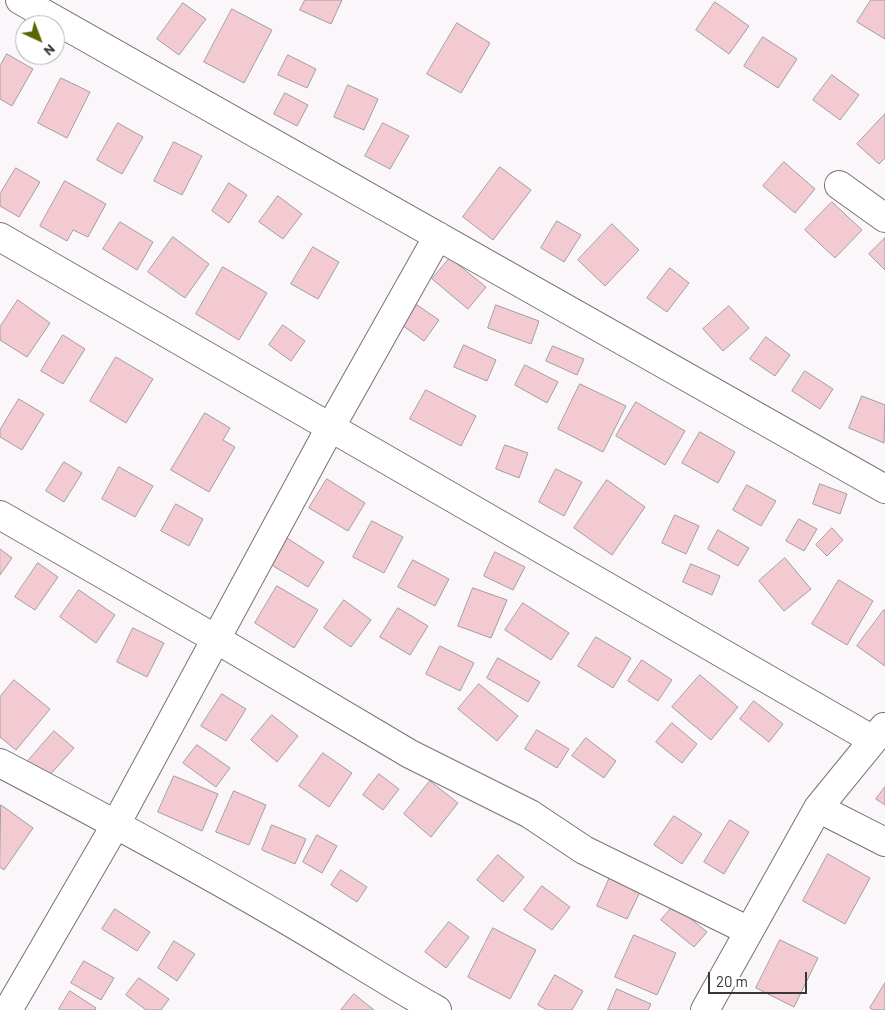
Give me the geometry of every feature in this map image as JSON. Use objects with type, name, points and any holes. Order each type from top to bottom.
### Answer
[{"type":"street","points":[[20,0],[885,489]]},
{"type":"street","points":[[839,185],[885,218]]},
{"type":"street","points":[[8,1010],[116,824],[330,428],[438,236]]},
{"type":"street","points":[[0,238],[330,428],[879,733],[818,808],[749,931],[709,1009]]},
{"type":"street","points":[[0,515],[216,639],[410,754],[530,814],[584,850],[749,931]]},
{"type":"street","points":[[0,764],[116,824],[290,923],[437,1010]]},
{"type":"street","points":[[818,808],[885,842]]},
{"type":"building","points":[[305,0],[342,0],[331,24],[300,10]]},
{"type":"building","points":[[871,0],[885,0],[885,39],[857,22]]},
{"type":"building","points":[[715,2],[749,26],[729,54],[696,30]]},
{"type":"building","points":[[183,3],[206,19],[179,55],[157,39]]},
{"type":"building","points":[[232,9],[272,30],[244,83],[204,62]]},
{"type":"building","points":[[457,23],[490,43],[461,93],[427,74]]},
{"type":"building","points":[[763,37],[797,59],[778,88],[744,66]]},
{"type":"building","points":[[7,54],[15,59],[15,65],[26,65],[33,69],[12,106],[0,99],[0,66]]},
{"type":"building","points":[[288,55],[316,69],[307,88],[278,75]]},
{"type":"building","points":[[832,75],[859,95],[840,120],[813,100]]},
{"type":"building","points":[[61,78],[90,92],[67,138],[38,123]]},
{"type":"building","points":[[348,85],[378,99],[364,130],[334,117]]},
{"type":"building","points":[[285,93],[308,105],[297,126],[274,114]]},
{"type":"building","points":[[885,114],[885,158],[879,164],[857,144]]},
{"type":"building","points":[[118,123],[143,137],[122,174],[97,160]]},
{"type":"building","points":[[383,123],[409,136],[390,169],[365,156]]},
{"type":"building","points":[[174,142],[202,156],[182,195],[154,181]]},
{"type":"building","points":[[784,162],[815,189],[795,213],[763,186]]},
{"type":"building","points":[[500,167],[531,190],[493,240],[463,217]]},
{"type":"building","points":[[16,168],[40,182],[19,217],[0,206],[0,194]]},
{"type":"building","points":[[65,181],[106,204],[88,237],[73,230],[67,241],[40,226]]},
{"type":"building","points":[[229,183],[247,195],[229,223],[212,211]]},
{"type":"building","points":[[278,196],[302,214],[283,239],[259,222]]},
{"type":"building","points":[[832,202],[862,230],[835,258],[805,230]]},
{"type":"building","points":[[557,221],[581,235],[564,262],[541,248]]},
{"type":"building","points":[[120,222],[153,242],[137,270],[103,249]]},
{"type":"building","points":[[612,224],[639,250],[605,286],[578,260]]},
{"type":"building","points":[[173,237],[209,264],[185,298],[148,272]]},
{"type":"building","points":[[885,238],[885,270],[869,254]]},
{"type":"building","points":[[313,247],[339,262],[318,299],[291,284]]},
{"type":"building","points":[[450,258],[486,287],[468,309],[432,279]]},
{"type":"building","points":[[223,267],[267,293],[239,340],[196,314]]},
{"type":"building","points":[[670,268],[689,283],[667,312],[647,298]]},
{"type":"building","points":[[18,300],[50,323],[27,357],[0,340],[0,327]]},
{"type":"building","points":[[417,305],[439,320],[424,341],[402,325]]},
{"type":"building","points":[[496,305],[539,321],[531,344],[488,328]]},
{"type":"building","points":[[729,306],[749,328],[723,351],[703,329]]},
{"type":"building","points":[[283,325],[305,341],[291,361],[269,345]]},
{"type":"building","points":[[63,335],[85,349],[63,384],[41,371]]},
{"type":"building","points":[[766,337],[790,355],[775,376],[750,359]]},
{"type":"building","points":[[464,345],[496,360],[487,381],[454,367]]},
{"type":"building","points":[[553,346],[584,359],[577,375],[546,361]]},
{"type":"building","points":[[116,357],[153,379],[126,423],[90,401]]},
{"type":"building","points":[[525,365],[558,382],[547,403],[515,385]]},
{"type":"building","points":[[805,371],[833,389],[820,409],[792,391]]},
{"type":"building","points":[[580,384],[626,406],[603,452],[558,429]]},
{"type":"building","points":[[426,390],[476,416],[461,446],[410,419]]},
{"type":"building","points":[[862,396],[885,405],[884,443],[849,428]]},
{"type":"building","points":[[19,399],[44,414],[22,450],[0,437],[0,430]]},
{"type":"building","points":[[636,402],[685,431],[665,465],[616,436]]},
{"type":"building","points":[[205,413],[230,428],[223,440],[235,447],[209,492],[171,470]]},
{"type":"building","points":[[700,432],[735,452],[718,483],[682,463]]},
{"type":"building","points":[[505,445],[528,453],[519,478],[496,469]]},
{"type":"building","points":[[64,462],[82,473],[64,502],[46,491]]},
{"type":"building","points":[[119,467],[153,486],[135,517],[102,499]]},
{"type":"building","points":[[556,469],[582,482],[564,516],[539,502]]},
{"type":"building","points":[[327,479],[365,503],[348,531],[309,508]]},
{"type":"building","points":[[607,480],[645,507],[612,555],[574,528]]},
{"type":"building","points":[[820,484],[847,494],[840,514],[813,504]]},
{"type":"building","points":[[747,485],[776,501],[761,526],[733,510]]},
{"type":"building","points":[[176,504],[203,519],[189,546],[161,531]]},
{"type":"building","points":[[675,515],[699,526],[686,554],[662,543]]},
{"type":"building","points":[[799,519],[817,529],[804,551],[786,541]]},
{"type":"building","points":[[372,521],[403,537],[384,573],[353,557]]},
{"type":"building","points":[[832,528],[843,540],[827,556],[816,545]]},
{"type":"building","points":[[718,530],[749,548],[738,566],[708,549]]},
{"type":"building","points":[[287,538],[324,562],[308,587],[270,564]]},
{"type":"building","points":[[0,549],[12,558],[0,575]]},
{"type":"building","points":[[495,552],[525,567],[513,590],[484,576]]},
{"type":"building","points":[[785,558],[811,589],[784,611],[759,581]]},
{"type":"building","points":[[413,560],[449,579],[435,606],[398,587]]},
{"type":"building","points":[[38,563],[58,577],[35,610],[15,597]]},
{"type":"building","points":[[691,564],[720,576],[712,595],[683,582]]},
{"type":"building","points":[[839,580],[873,601],[847,645],[812,624]]},
{"type":"building","points":[[277,586],[318,610],[294,648],[255,623]]},
{"type":"building","points":[[473,588],[507,600],[491,638],[458,626]]},
{"type":"building","points":[[79,590],[115,615],[96,643],[60,617]]},
{"type":"building","points":[[344,600],[371,620],[351,647],[324,628]]},
{"type":"building","points":[[523,603],[569,633],[551,660],[505,630]]},
{"type":"building","points":[[398,608],[428,626],[410,655],[380,637]]},
{"type":"building","points":[[885,611],[885,666],[857,646]]},
{"type":"building","points":[[133,628],[164,643],[147,677],[117,662]]},
{"type":"building","points":[[596,637],[631,658],[613,688],[578,666]]},
{"type":"building","points":[[440,646],[474,663],[460,691],[426,674]]},
{"type":"building","points":[[498,658],[540,682],[528,702],[487,678]]},
{"type":"building","points":[[642,660],[672,680],[658,701],[628,681]]},
{"type":"building","points":[[700,675],[738,707],[711,740],[672,707]]},
{"type":"building","points":[[14,680],[50,709],[16,750],[0,737],[0,697]]},
{"type":"building","points":[[479,684],[518,716],[497,741],[458,709]]},
{"type":"building","points":[[222,694],[246,709],[226,741],[201,726]]},
{"type":"building","points":[[754,701],[783,724],[769,742],[740,719]]},
{"type":"building","points":[[272,715],[298,736],[277,762],[251,740]]},
{"type":"building","points":[[672,723],[697,744],[682,763],[656,742]]},
{"type":"building","points":[[537,730],[569,749],[557,768],[525,749]]},
{"type":"building","points":[[54,731],[74,748],[47,778],[28,761]]},
{"type":"building","points":[[586,738],[616,761],[604,778],[572,756]]},
{"type":"building","points":[[197,745],[230,768],[216,787],[183,763]]},
{"type":"building","points":[[323,753],[352,773],[329,807],[299,786]]},
{"type":"building","points":[[379,774],[399,789],[383,810],[363,795]]},
{"type":"building","points":[[174,776],[218,794],[202,831],[158,812]]},
{"type":"building","points":[[430,781],[458,803],[431,837],[404,814]]},
{"type":"building","points":[[885,787],[885,805],[876,799]]},
{"type":"building","points":[[234,791],[266,805],[249,845],[216,832]]},
{"type":"building","points":[[1,805],[33,828],[4,870],[0,867]]},
{"type":"building","points":[[674,816],[702,834],[682,864],[654,845]]},
{"type":"building","points":[[730,820],[749,832],[724,874],[704,862]]},
{"type":"building","points":[[272,825],[306,839],[295,864],[262,850]]},
{"type":"building","points":[[317,835],[337,846],[322,873],[303,862]]},
{"type":"building","points":[[828,854],[870,878],[845,924],[803,901]]},
{"type":"building","points":[[498,855],[524,877],[503,902],[477,880]]},
{"type":"building","points":[[341,870],[367,887],[357,902],[331,885]]},
{"type":"building","points":[[610,877],[641,890],[627,919],[597,906]]},
{"type":"building","points":[[542,886],[570,907],[552,930],[524,910]]},
{"type":"building","points":[[674,905],[707,932],[694,947],[661,920]]},
{"type":"building","points":[[115,909],[150,932],[137,951],[102,929]]},
{"type":"building","points":[[449,922],[469,937],[446,968],[425,952]]},
{"type":"building","points":[[493,928],[536,950],[510,999],[468,977]]},
{"type":"building","points":[[634,935],[676,953],[657,995],[615,977]]},
{"type":"building","points":[[780,940],[818,958],[794,1007],[756,988]]},
{"type":"building","points":[[174,941],[195,954],[177,981],[158,968]]},
{"type":"building","points":[[84,961],[114,978],[101,1000],[71,983]]},
{"type":"building","points":[[555,975],[583,991],[572,1010],[547,1010],[538,1005]]},
{"type":"building","points":[[139,978],[169,999],[161,1010],[146,1010],[126,995]]},
{"type":"building","points":[[885,983],[885,1010],[873,1010],[870,1008]]},
{"type":"building","points":[[617,989],[651,1004],[648,1010],[608,1010]]},
{"type":"building","points":[[70,991],[96,1008],[95,1010],[59,1009]]},
{"type":"building","points":[[354,994],[374,1010],[341,1010]]}]
